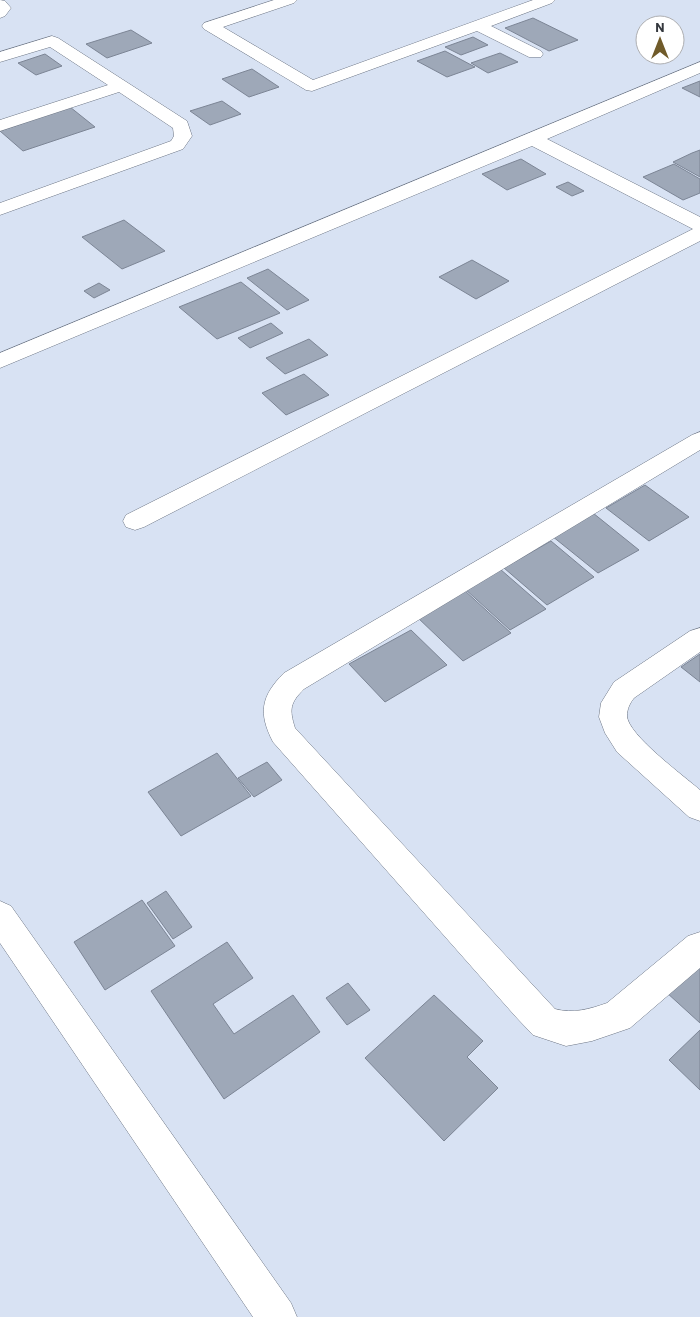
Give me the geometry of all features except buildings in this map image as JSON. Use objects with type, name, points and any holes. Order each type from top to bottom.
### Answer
[{"type":"street","points":[[290,0],[210,26],[312,86],[547,0]]},
{"type":"street","points":[[0,4],[3,8],[0,13]]},
{"type":"street","points":[[480,26],[535,54]]},
{"type":"street","points":[[0,57],[52,41],[181,125],[184,135],[177,145],[0,209]]},
{"type":"street","points":[[0,361],[700,68]]},
{"type":"street","points":[[0,126],[120,86]]},
{"type":"street","points":[[533,139],[700,225]]},
{"type":"street","points":[[135,521],[700,233]]},
{"type":"street","points":[[700,440],[294,681],[280,694],[276,716],[283,734],[528,1006],[546,1023],[566,1029],[592,1025],[618,1016],[700,947]]},
{"type":"street","points":[[700,638],[624,690],[615,703],[612,716],[619,733],[627,744],[700,808]]},
{"type":"street","points":[[0,916],[277,1317]]}]
